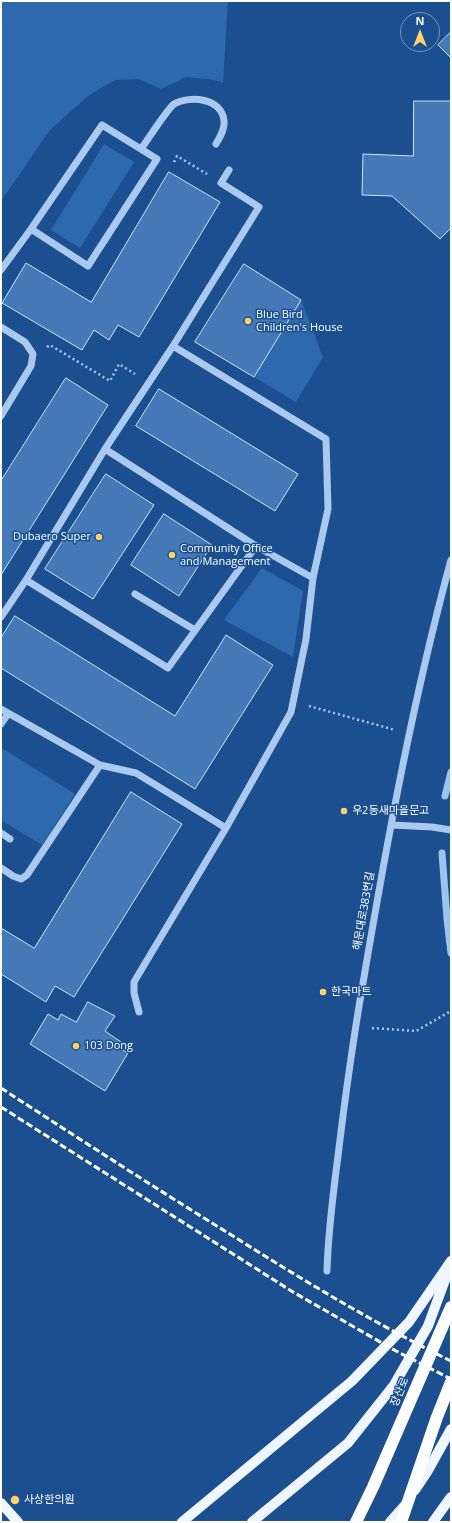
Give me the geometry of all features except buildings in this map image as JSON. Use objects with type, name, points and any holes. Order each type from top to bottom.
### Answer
[{"type":"highway","name":"장산로","points":[[373,1487],[451,1307]]},
{"type":"highway","points":[[401,1522],[437,1417],[451,1382]]},
{"type":"highway","points":[[356,1522],[373,1487]]},
{"type":"highway","points":[[364,1522],[373,1487]]},
{"type":"main road","points":[[182,1522],[352,1381],[410,1322],[451,1261]]},
{"type":"main road","points":[[252,1522],[348,1443],[394,1385],[428,1326],[451,1264]]},
{"type":"main road","points":[[390,1522],[405,1505],[427,1472],[451,1429]]},
{"type":"main road","points":[[433,1522],[451,1497]]},
{"type":"main road","points":[[1,1503],[18,1522]]},
{"type":"street","points":[[142,149],[173,105],[189,98],[203,99],[218,107],[224,120],[221,135],[216,144]]},
{"type":"street","points":[[1,270],[102,125],[157,159],[88,266],[31,229]]},
{"type":"street","points":[[1,617],[26,580],[105,449],[173,346],[259,207],[221,183],[229,170]]},
{"type":"street","points":[[1,327],[26,342],[33,354],[31,366],[1,416]]},
{"type":"street","points":[[139,1012],[134,993],[134,982],[226,828],[291,712],[306,639],[313,578],[328,509],[326,439],[173,346]]},
{"type":"street","points":[[105,449],[256,546],[313,578]]},
{"type":"street","points":[[26,580],[168,668],[256,546]]},
{"type":"street","name":"해운대로383번길","points":[[327,1271],[328,1236],[347,1076],[377,897],[409,734],[432,629],[451,560]]},
{"type":"street","points":[[135,594],[195,630]]},
{"type":"street","points":[[1,709],[100,765],[136,773],[226,828]]},
{"type":"street","points":[[1,724],[8,714]]},
{"type":"street","points":[[1,868],[13,876],[21,878],[28,875],[100,765]]},
{"type":"street","points":[[392,825],[432,827],[451,830]]},
{"type":"street","points":[[1,833],[10,839]]},
{"type":"path","points":[[157,159],[170,167],[177,156],[221,183]]},
{"type":"path","points":[[33,354],[50,345],[110,381],[119,364],[149,383]]},
{"type":"path","points":[[293,701],[409,734]]},
{"type":"path","points":[[355,1027],[416,1031],[451,1011]]},
{"type":"shaded area","points":[[1,1],[228,1],[223,82],[186,77],[161,89],[139,79],[115,80],[88,96],[50,130],[1,201]]},
{"type":"shaded area","points":[[104,144],[134,162],[80,248],[51,230]]},
{"type":"shaded area","points":[[301,300],[323,357],[296,402],[254,377]]},
{"type":"shaded area","points":[[262,568],[303,591],[293,657],[224,620]]},
{"type":"shaded area","points":[[2,748],[75,794],[42,845],[1,820]]},
{"type":"waterway","points":[[445,796],[451,772]]},
{"type":"waterway","points":[[442,853],[451,953]]},
{"type":"railway","points":[[1,1088],[146,1181],[340,1302],[451,1361]]},
{"type":"railway","points":[[1,1107],[293,1292],[396,1351],[451,1379]]},
{"type":"place","name":"Blue Bird Children's House","points":[[248,321]]},
{"type":"place","name":"Dubaero Super","points":[[99,537]]},
{"type":"place","name":"Community Office and Management","points":[[172,555]]},
{"type":"place","name":"우2동새마을문고","points":[[344,811]]},
{"type":"place","name":"한국마트","points":[[323,992]]},
{"type":"place","name":"103 Dong","points":[[76,1046]]},
{"type":"place","name":"사상한의원","points":[[15,1500]]}]
